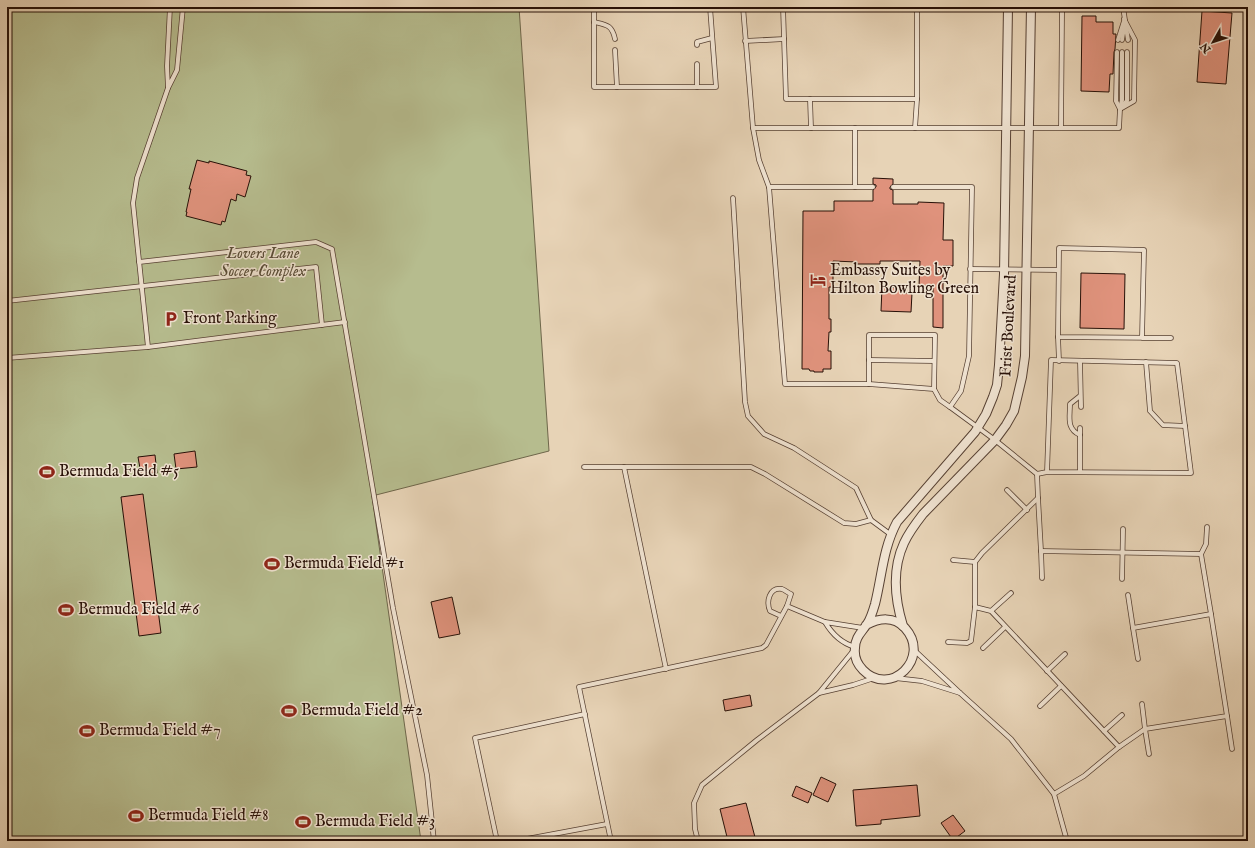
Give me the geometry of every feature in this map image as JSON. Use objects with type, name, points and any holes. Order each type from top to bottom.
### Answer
[{"type":"street","name":"Frist Boulevard","points":[[854,648],[856,640],[872,613],[890,534],[897,522],[977,428],[993,397],[996,385],[999,365],[1004,269],[1008,7]]},
{"type":"street","name":"Frist Boulevard","points":[[914,650],[913,641],[903,626],[898,610],[896,596],[896,577],[899,558],[904,542],[923,514],[995,440],[1006,426],[1014,411],[1022,377],[1025,356],[1031,7]]},
{"type":"street","points":[[865,626],[873,621],[889,619],[903,626]]},
{"type":"street","points":[[854,648],[860,667],[866,673],[875,678],[884,679],[893,678],[908,668],[912,660],[914,650]]},
{"type":"lane","points":[[168,88],[167,66],[170,7]]},
{"type":"lane","points":[[148,347],[133,203],[136,178],[168,88],[177,70],[183,7]]},
{"type":"lane","points":[[594,7],[594,87],[716,87],[710,7]]},
{"type":"lane","points":[[742,7],[754,128],[759,160],[769,187],[785,384],[869,384],[934,389]]},
{"type":"lane","points":[[783,7],[786,99],[917,99]]},
{"type":"lane","points":[[915,128],[917,99],[917,7]]},
{"type":"lane","points":[[1061,128],[1062,12],[1064,7]]},
{"type":"lane","points":[[1123,7],[1128,40]]},
{"type":"lane","points":[[1120,40],[1124,19]]},
{"type":"lane","points":[[1120,109],[1134,101],[1135,40],[1124,19]]},
{"type":"lane","points":[[594,22],[609,26],[613,30],[615,39]]},
{"type":"lane","points":[[697,45],[697,42],[712,38]]},
{"type":"lane","points":[[745,41],[784,39]]},
{"type":"lane","points":[[615,50],[617,87]]},
{"type":"lane","points":[[754,128],[1119,128],[1120,109],[1116,101],[1120,52]]},
{"type":"lane","points":[[1120,109],[1127,101],[1127,52]]},
{"type":"lane","points":[[697,64],[697,87]]},
{"type":"lane","points":[[810,99],[811,128]]},
{"type":"lane","points":[[855,128],[855,187]]},
{"type":"lane","points":[[769,187],[873,188]]},
{"type":"lane","points":[[893,187],[972,187],[969,356],[961,391],[950,406]]},
{"type":"lane","points":[[733,198],[745,402],[748,416],[764,434],[794,448],[856,488],[871,520],[890,534]]},
{"type":"lane","points":[[139,262],[316,242],[332,249],[393,608],[427,775],[434,841]]},
{"type":"lane","points":[[1059,360],[1058,248],[1144,250],[1142,338]]},
{"type":"lane","points":[[7,301],[316,267],[322,324]]},
{"type":"lane","points":[[970,269],[1058,270]]},
{"type":"lane","points":[[7,358],[148,347],[345,322]]},
{"type":"lane","points":[[869,384],[869,335],[935,335],[934,389],[940,400],[995,440],[1037,474],[1042,578]]},
{"type":"lane","points":[[1058,337],[1171,338]]},
{"type":"lane","points":[[869,360],[934,361]]},
{"type":"lane","points":[[1037,474],[1047,472],[1191,473],[1177,363],[1051,360],[1047,472]]},
{"type":"lane","points":[[1080,361],[1081,407]]},
{"type":"lane","points":[[1146,362],[1150,411],[1163,425],[1185,426]]},
{"type":"lane","points":[[1080,396],[1070,404],[1069,424],[1074,432],[1080,435]]},
{"type":"lane","points":[[1080,428],[1080,472]]},
{"type":"lane","points":[[584,467],[752,467],[844,523],[856,524],[871,520]]},
{"type":"lane","points":[[624,467],[666,669]]},
{"type":"lane","points":[[1007,490],[1027,510]]},
{"type":"lane","points":[[948,642],[967,643],[971,641],[976,608],[975,562],[982,553],[1038,498]]},
{"type":"lane","points":[[1207,527],[1206,544],[1201,554],[1232,749]]},
{"type":"lane","points":[[1122,529],[1122,579]]},
{"type":"lane","points":[[1041,551],[1201,554]]},
{"type":"lane","points":[[953,560],[975,562]]},
{"type":"lane","points":[[611,841],[579,687],[762,648],[766,645],[787,606],[791,594],[782,589],[771,593],[767,599],[767,605],[770,611],[781,616]]},
{"type":"lane","points":[[990,611],[1011,593]]},
{"type":"lane","points":[[1128,595],[1138,659]]},
{"type":"lane","points":[[787,606],[825,622],[865,626]]},
{"type":"lane","points":[[976,608],[990,611],[1119,747]]},
{"type":"lane","points":[[1133,628],[1211,614]]},
{"type":"lane","points":[[698,841],[695,829],[694,803],[702,785],[757,740],[819,693],[854,648],[846,644],[830,631],[825,622]]},
{"type":"lane","points":[[983,648],[1005,626]]},
{"type":"lane","points":[[914,650],[1011,739],[1054,794],[1067,841]]},
{"type":"lane","points":[[1047,671],[1065,654]]},
{"type":"lane","points":[[819,693],[875,678]]},
{"type":"lane","points":[[893,678],[922,681],[960,693]]},
{"type":"lane","points":[[1040,706],[1061,686]]},
{"type":"lane","points":[[1142,704],[1149,754]]},
{"type":"lane","points":[[497,841],[475,738],[585,714]]},
{"type":"lane","points":[[1104,731],[1122,715]]},
{"type":"lane","points":[[1054,794],[1084,776],[1119,747],[1145,729],[1227,716]]},
{"type":"lane","points":[[516,841],[607,824]]},
{"type":"green space","name":"Lovers Lane Soccer Complex","points":[[7,7],[519,7],[549,451],[372,496],[421,841],[7,841]]},
{"type":"building","points":[[1202,11],[1232,13],[1226,84],[1197,82]]},
{"type":"building","points":[[1082,16],[1096,16],[1096,22],[1113,22],[1113,34],[1116,34],[1113,74],[1110,74],[1109,92],[1081,91]]},
{"type":"building","points":[[197,160],[209,163],[209,161],[247,171],[246,175],[251,176],[245,197],[237,194],[236,201],[231,199],[225,222],[222,221],[221,225],[186,216],[191,189],[189,189]]},
{"type":"building","name":"Embassy Suites by Hilton Bowling Green","points":[[873,178],[893,179],[893,184],[890,189],[893,190],[893,204],[918,204],[918,202],[944,203],[943,240],[953,240],[953,266],[943,266],[943,328],[933,327],[933,286],[919,286],[920,261],[880,261],[880,264],[857,264],[857,262],[833,261],[833,287],[829,287],[829,319],[831,319],[831,332],[829,332],[828,351],[831,351],[831,369],[823,369],[823,372],[814,372],[810,371],[809,369],[802,369],[803,211],[834,211],[834,201],[873,201],[873,190],[876,185],[873,184]]},
{"type":"building","points":[[1081,273],[1125,274],[1124,329],[1080,328]]},
{"type":"building","points":[[882,287],[903,288],[903,293],[912,293],[911,312],[881,311]]},
{"type":"building","points":[[195,451],[197,467],[176,469],[174,454]]},
{"type":"building","points":[[155,455],[157,473],[141,474],[138,457]]},
{"type":"building","points":[[143,494],[161,633],[139,636],[121,497]]},
{"type":"building","points":[[452,597],[460,634],[439,638],[431,602]]},
{"type":"building","points":[[750,695],[752,706],[725,711],[723,700]]},
{"type":"building","points":[[821,777],[836,784],[828,802],[813,795]]},
{"type":"building","points":[[917,785],[920,816],[881,820],[881,824],[856,826],[853,790]]},
{"type":"building","points":[[796,786],[812,793],[808,803],[792,796]]},
{"type":"building","points":[[746,803],[756,841],[728,841],[720,809]]},
{"type":"building","points":[[953,815],[965,831],[953,840],[941,823]]},
{"type":"place","name":"Embassy Suites by Hilton Bowling Green","points":[[818,280]]},
{"type":"place","name":"Front Parking","points":[[171,319]]},
{"type":"place","name":"Bermuda Field #5","points":[[47,472]]},
{"type":"place","name":"Bermuda Field #1","points":[[272,564]]},
{"type":"place","name":"Bermuda Field #6","points":[[66,610]]},
{"type":"place","name":"Bermuda Field #2","points":[[289,711]]},
{"type":"place","name":"Bermuda Field #7","points":[[87,731]]},
{"type":"place","name":"Bermuda Field #8","points":[[136,816]]},
{"type":"place","name":"Bermuda Field #3","points":[[303,822]]}]
